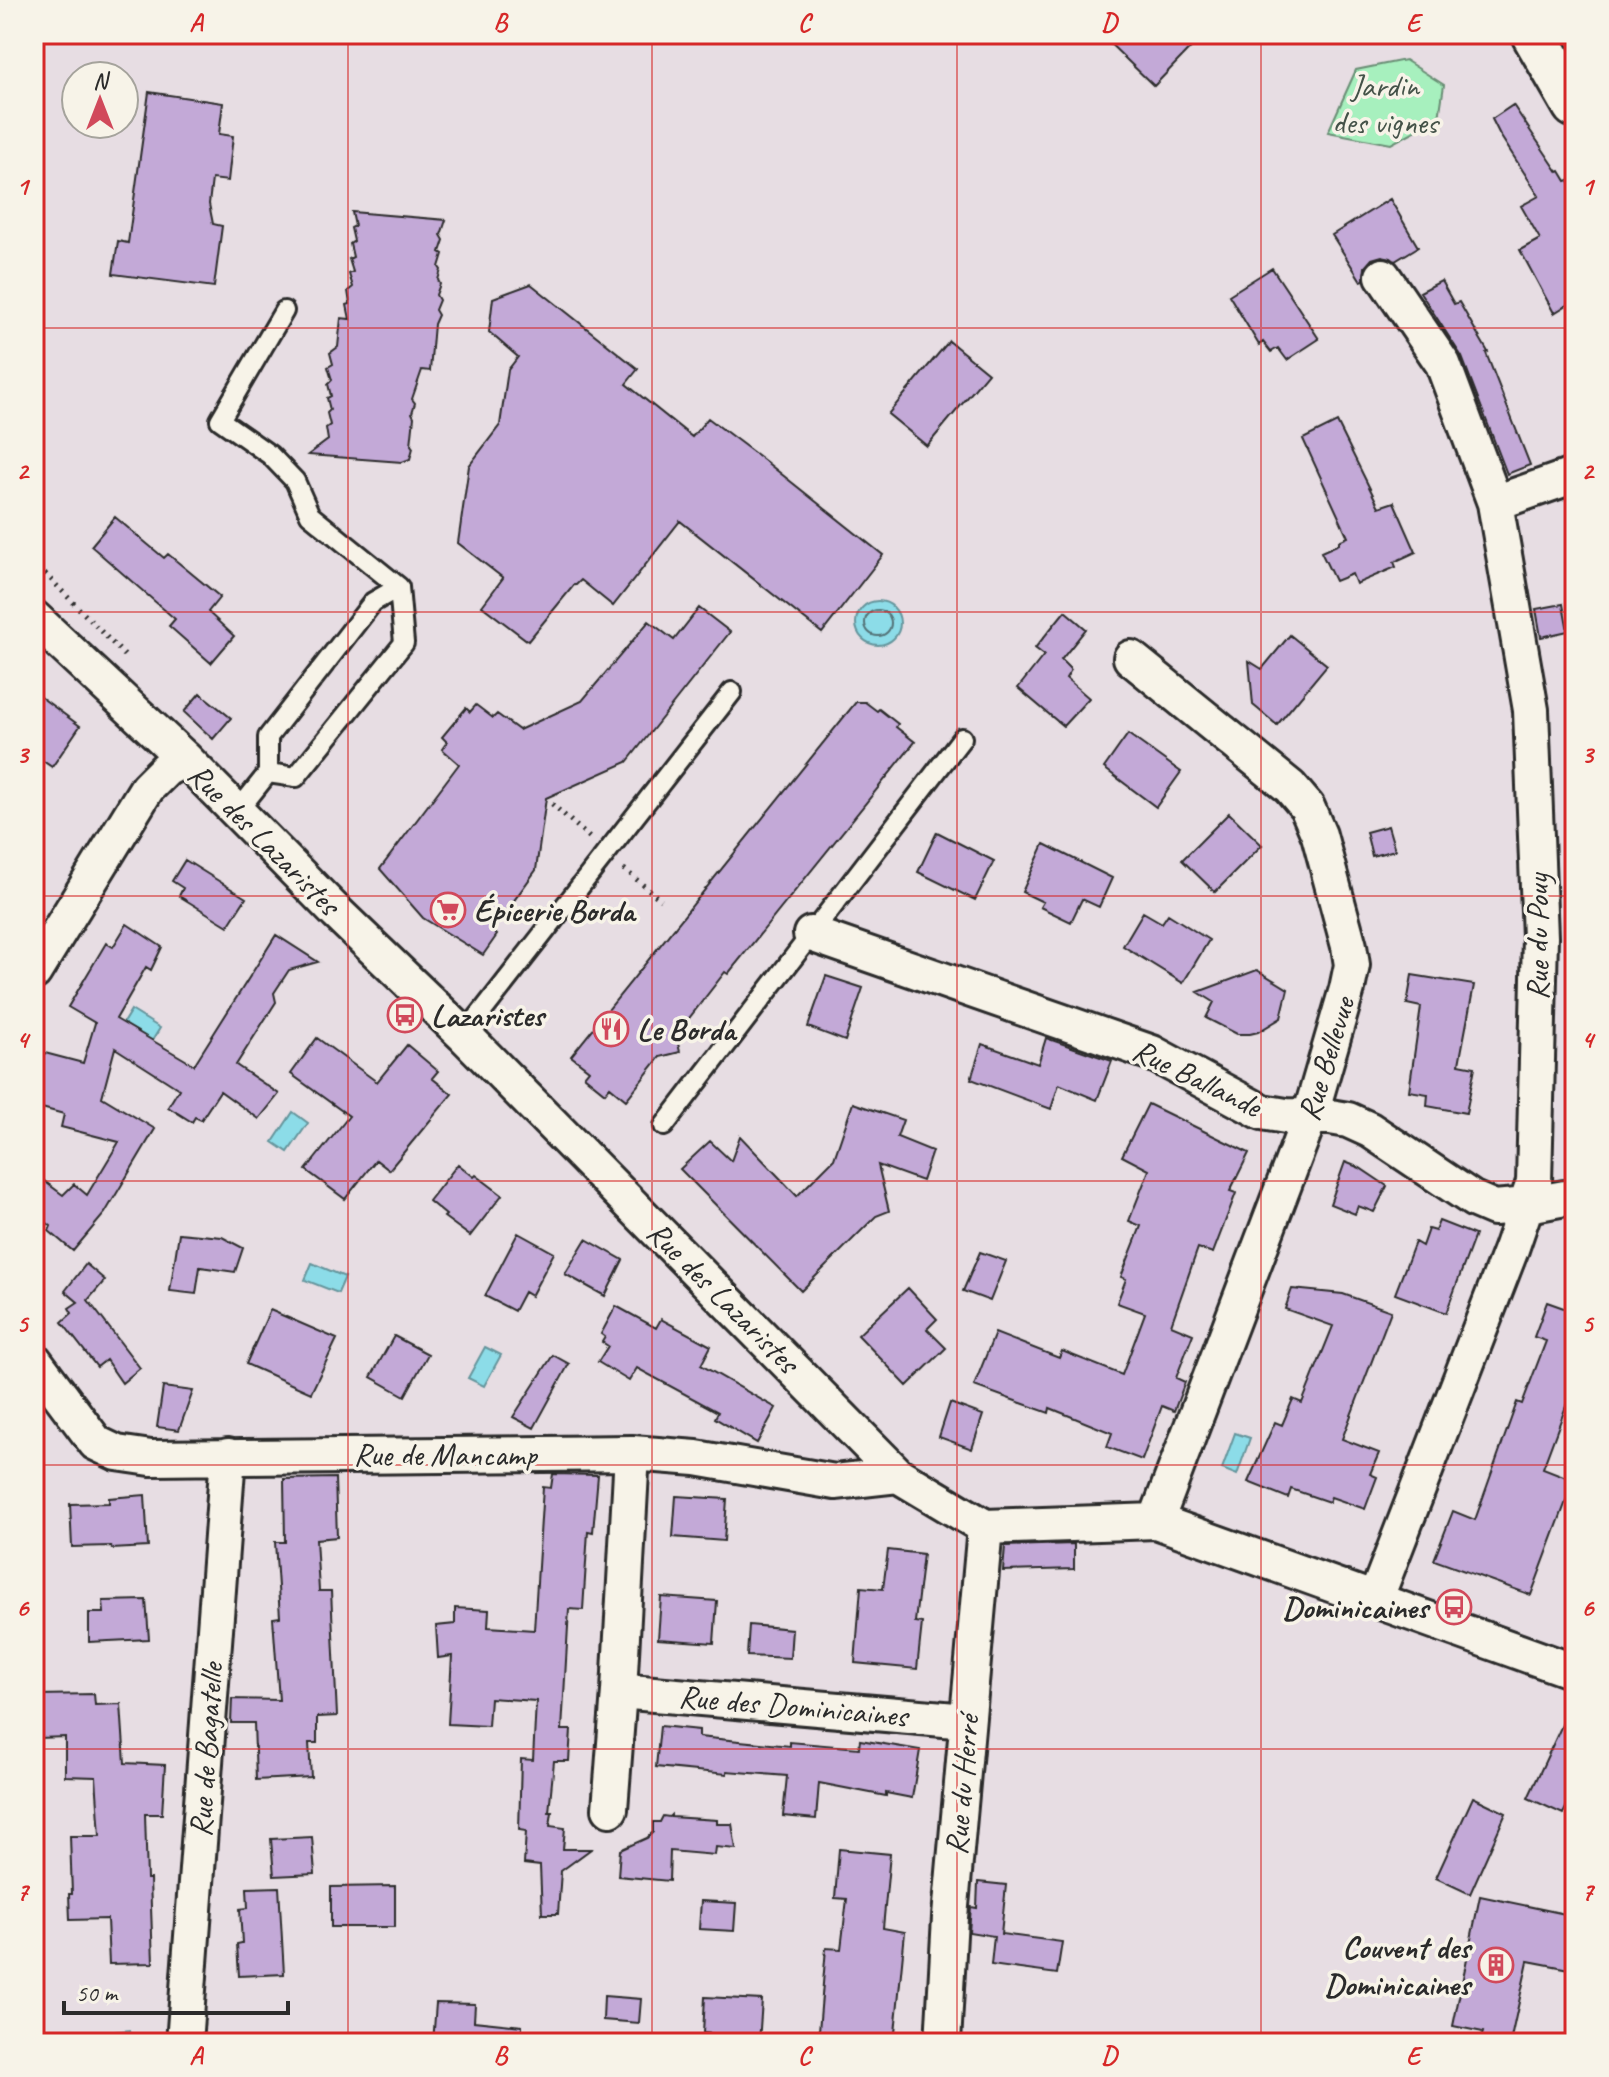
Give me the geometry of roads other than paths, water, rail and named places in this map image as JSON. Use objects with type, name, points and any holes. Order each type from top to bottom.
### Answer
[{"type":"street","points":[[1534,34],[1575,105]]},
{"type":"street","name":"Rue du Pouy","points":[[1375,1600],[1528,1205],[1534,1182],[1540,937],[1531,710],[1495,503],[1443,364],[1383,276]]},
{"type":"street","points":[[1495,503],[1575,475]]},
{"type":"street","name":"Rue des Lazaristes","points":[[34,618],[185,759],[236,813],[464,1035],[898,1475],[985,1527]]},
{"type":"street","name":"Rue Bellevue","points":[[1131,658],[1290,787],[1307,807],[1319,835],[1352,965],[1310,1116],[1156,1521]]},
{"type":"street","points":[[34,972],[147,788],[166,769],[185,759]]},
{"type":"street","name":"Rue Ballande","points":[[811,934],[1152,1053],[1262,1112],[1348,1120],[1370,1130],[1473,1199],[1494,1208],[1575,1199]]},
{"type":"street","name":"Rue de Mancamp","points":[[34,1360],[96,1443],[117,1453],[151,1458],[632,1453],[696,1458],[835,1482],[898,1475]]},
{"type":"street","points":[[610,1809],[632,1453]]},
{"type":"street","name":"Rue de Bagatelle","points":[[184,2043],[228,1456]]},
{"type":"street","points":[[985,1527],[1156,1521],[1575,1672]]},
{"type":"street","name":"Rue du Herré","points":[[943,2043],[950,1917],[985,1527]]},
{"type":"street","name":"Rue des Dominicaines","points":[[619,1691],[967,1721]]},
{"type":"lane","points":[[268,773],[296,777],[404,643],[399,587],[310,515],[295,481],[270,455],[220,420],[284,311]]},
{"type":"lane","points":[[236,813],[268,773],[268,737],[373,602],[399,587]]},
{"type":"lane","points":[[464,1035],[732,692]]},
{"type":"lane","points":[[664,1126],[962,738]]},
{"type":"water","points":[[878,601],[893,608],[900,623],[893,638],[878,645],[863,638],[856,623],[863,608]]},
{"type":"water","points":[[131,1010],[160,1028],[152,1041],[123,1023]]},
{"type":"water","points":[[293,1112],[308,1123],[288,1152],[273,1142]]},
{"type":"water","points":[[312,1263],[345,1277],[338,1293],[305,1280]]},
{"type":"water","points":[[485,1347],[501,1355],[484,1386],[468,1378]]},
{"type":"water","points":[[1235,1433],[1250,1438],[1237,1475],[1222,1469]]},
{"type":"water","points":[[130,2030],[132,2043],[86,2043],[85,2035]]},
{"type":"place","name":"Épicerie Borda","points":[[448,910]]},
{"type":"place","name":"Lazaristes","points":[[405,1015]]},
{"type":"place","name":"Le Borda","points":[[611,1029]]},
{"type":"place","name":"Dominicaines","points":[[1454,1607]]},
{"type":"place","name":"Couvent des Dominicaines","points":[[1496,1965]]},
{"type":"park label","name":"Jardin des vignes","points":[[1385,104]]}]
